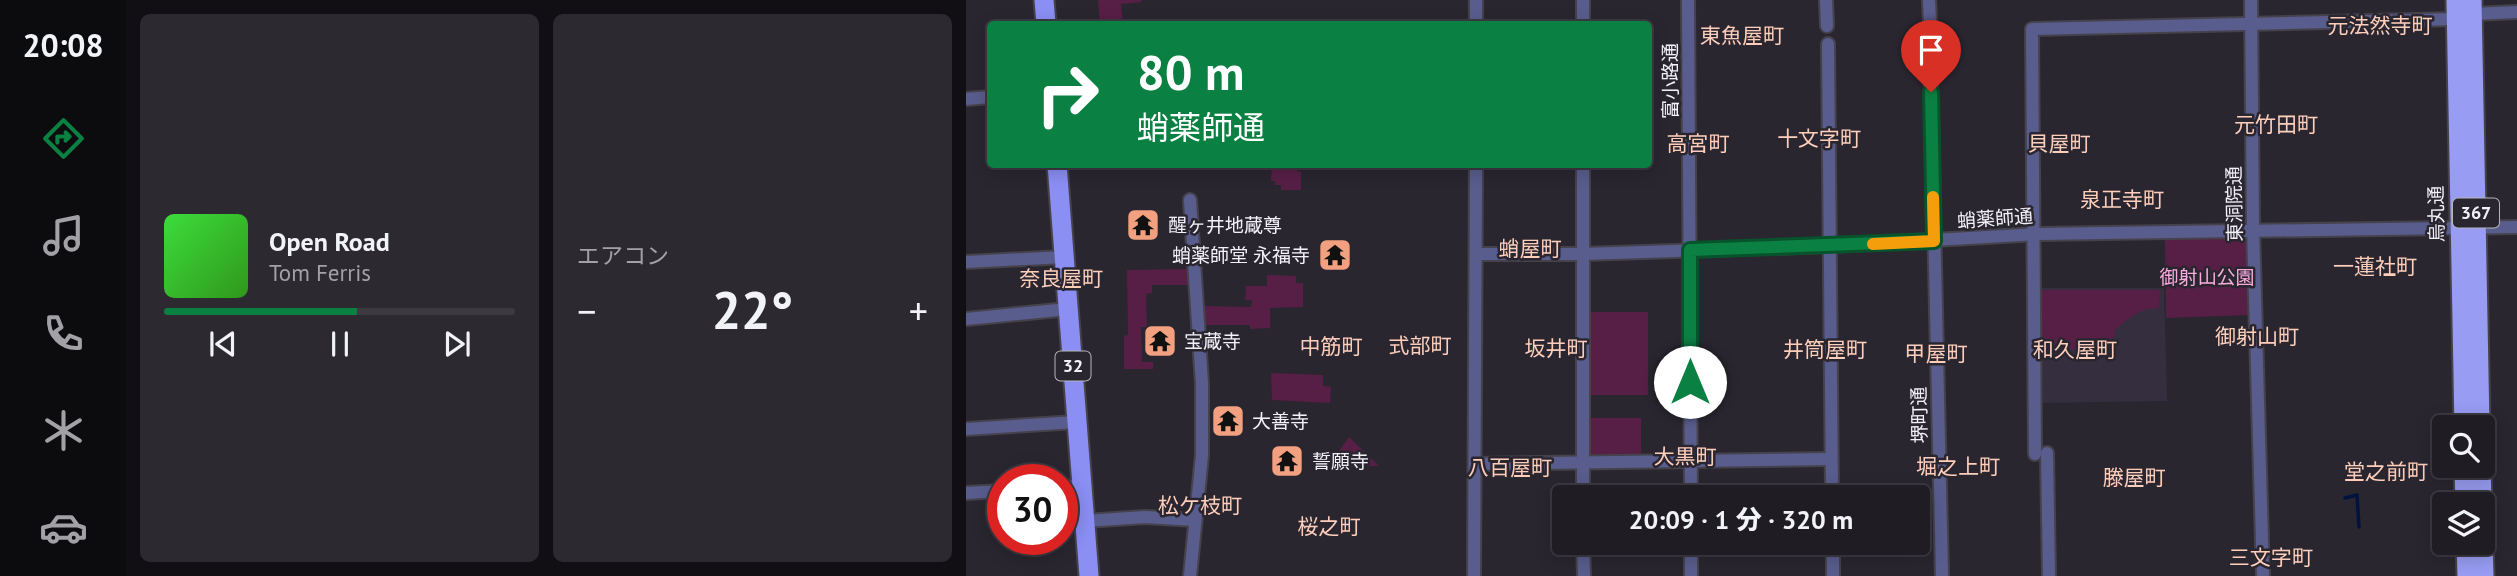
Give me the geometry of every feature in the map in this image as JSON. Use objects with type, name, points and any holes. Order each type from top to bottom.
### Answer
[{"type":"highway","name":"烏丸通","points":[[2463,415],[2467,228],[2464,8]]},
{"type":"highway","name":"烏丸通","points":[[2467,228],[2479,415]]},
{"type":"highway","points":[[2466,555],[2467,576]]},
{"type":"highway","points":[[2483,555],[2484,576]]},
{"type":"main road","points":[[1045,0],[1046,21]]},
{"type":"main road","name":"32","points":[[1057,168],[1077,422],[1074,464]]},
{"type":"main road","name":"32","points":[[1078,503],[1085,522],[1089,576]]},
{"type":"street","points":[[1476,0],[1476,21]]},
{"type":"street","points":[[1583,0],[1583,21]]},
{"type":"street","name":"富小路通","points":[[1688,0],[1691,485]]},
{"type":"street","points":[[1826,0],[1827,26]]},
{"type":"street","points":[[1930,0],[1930,23]]},
{"type":"street","name":"東洞院通","points":[[2250,0],[2253,232],[2263,576]]},
{"type":"street","points":[[2049,576],[2041,453],[2033,235],[2032,29],[2251,23],[2464,8],[2517,12]]},
{"type":"street","name":"堺町通","points":[[1930,42],[1942,576]]},
{"type":"street","points":[[1828,44],[1832,485]]},
{"type":"street","points":[[966,99],[987,97]]},
{"type":"street","points":[[1474,576],[1476,168]]},
{"type":"street","points":[[1583,168],[1583,485]]},
{"type":"street","points":[[1190,200],[1202,384],[1202,455],[1190,576]]},
{"type":"street","name":"蛸薬師通","points":[[1476,254],[1583,254],[1829,246],[2033,235],[2517,228]]},
{"type":"street","points":[[966,262],[1064,257]]},
{"type":"street","points":[[966,319],[1068,309]]},
{"type":"street","points":[[966,429],[1077,422]]},
{"type":"street","points":[[1475,464],[1831,459]]},
{"type":"street","points":[[966,494],[987,492]]},
{"type":"street","points":[[1085,522],[1145,517],[1195,520]]},
{"type":"street","points":[[1583,555],[1584,576]]},
{"type":"street","points":[[1691,555],[1691,576]]},
{"type":"street","points":[[1833,555],[1833,576]]},
{"type":"shaded area","points":[[2038,288],[2164,288],[2167,401],[2038,403]]},
{"type":"green space","points":[[1098,0],[1141,0],[1121,4],[1123,21],[1100,21]]},
{"type":"green space","points":[[1272,168],[1297,168],[1297,171],[1301,172],[1301,190],[1281,190],[1281,185],[1275,185],[1275,181],[1271,181]]},
{"type":"green space","name":"御射山公園","points":[[2248,238],[2250,315],[2166,318],[2165,239]]},
{"type":"green space","points":[[1190,269],[1190,285],[1152,285],[1152,293],[1146,294],[1147,327],[1141,327],[1142,362],[1153,362],[1153,369],[1124,369],[1124,336],[1128,335],[1127,270]]},
{"type":"green space","points":[[1267,275],[1296,276],[1296,283],[1303,283],[1303,307],[1270,308],[1270,328],[1205,325],[1203,306],[1251,307],[1252,300],[1245,300],[1246,286],[1267,286]]},
{"type":"green space","points":[[2042,290],[2160,290],[2159,308],[2131,317],[2115,330],[2115,336],[2105,345],[2092,349],[2042,349]]},
{"type":"green space","points":[[1589,312],[1648,312],[1648,395],[1589,395]]},
{"type":"green space","points":[[1271,373],[1323,375],[1323,386],[1331,387],[1330,403],[1272,400]]},
{"type":"green space","points":[[1584,418],[1641,418],[1641,455],[1584,455]]},
{"type":"green space","points":[[1349,437],[1379,466],[1328,467]]},
{"type":"waterway","points":[[2345,498],[2357,495],[2359,527]]},
{"type":"slow traffic","points":[[1873,244],[1934,241],[1933,197]]},
{"type":"place","name":"醒ヶ井地蔵尊","points":[[1143,225]]},
{"type":"place","name":"蛸薬師堂 永福寺","points":[[1335,255]]},
{"type":"place","name":"宝蔵寺","points":[[1160,341]]},
{"type":"place","name":"大善寺","points":[[1228,421]]},
{"type":"place","name":"誓願寺","points":[[1287,461]]},
{"type":"district","name":"元法然寺町","points":[[2380,26]]},
{"type":"district","name":"東魚屋町","points":[[1742,36]]},
{"type":"district","name":"元竹田町","points":[[2276,125]]},
{"type":"district","name":"十文字町","points":[[1819,139]]},
{"type":"district","name":"高宮町","points":[[1698,144]]},
{"type":"district","name":"貝屋町","points":[[2059,144]]},
{"type":"district","name":"泉正寺町","points":[[2122,200]]},
{"type":"district","name":"蛸屋町","points":[[1530,249]]},
{"type":"district","name":"一蓮社町","points":[[2375,267]]},
{"type":"district","name":"奈良屋町","points":[[1061,279]]},
{"type":"district","name":"御射山町","points":[[2257,337]]},
{"type":"district","name":"式部町","points":[[1420,346]]},
{"type":"district","name":"中筋町","points":[[1331,347]]},
{"type":"district","name":"坂井町","points":[[1556,349]]},
{"type":"district","name":"井筒屋町","points":[[1825,350]]},
{"type":"district","name":"和久屋町","points":[[2075,350]]},
{"type":"district","name":"甲屋町","points":[[1936,354]]},
{"type":"district","name":"大黒町","points":[[1685,457]]},
{"type":"district","name":"堀之上町","points":[[1958,467]]},
{"type":"district","name":"八百屋町","points":[[1510,468]]},
{"type":"district","name":"堂之前町","points":[[2386,472]]},
{"type":"district","name":"滕屋町","points":[[2134,478]]},
{"type":"district","name":"松ケ枝町","points":[[1200,506]]},
{"type":"district","name":"桜之町","points":[[1329,527]]},
{"type":"district","name":"三文字町","points":[[2271,558]]},
{"type":"route","points":[[1690,382],[1690,250],[1934,241],[1931,92]]}]
